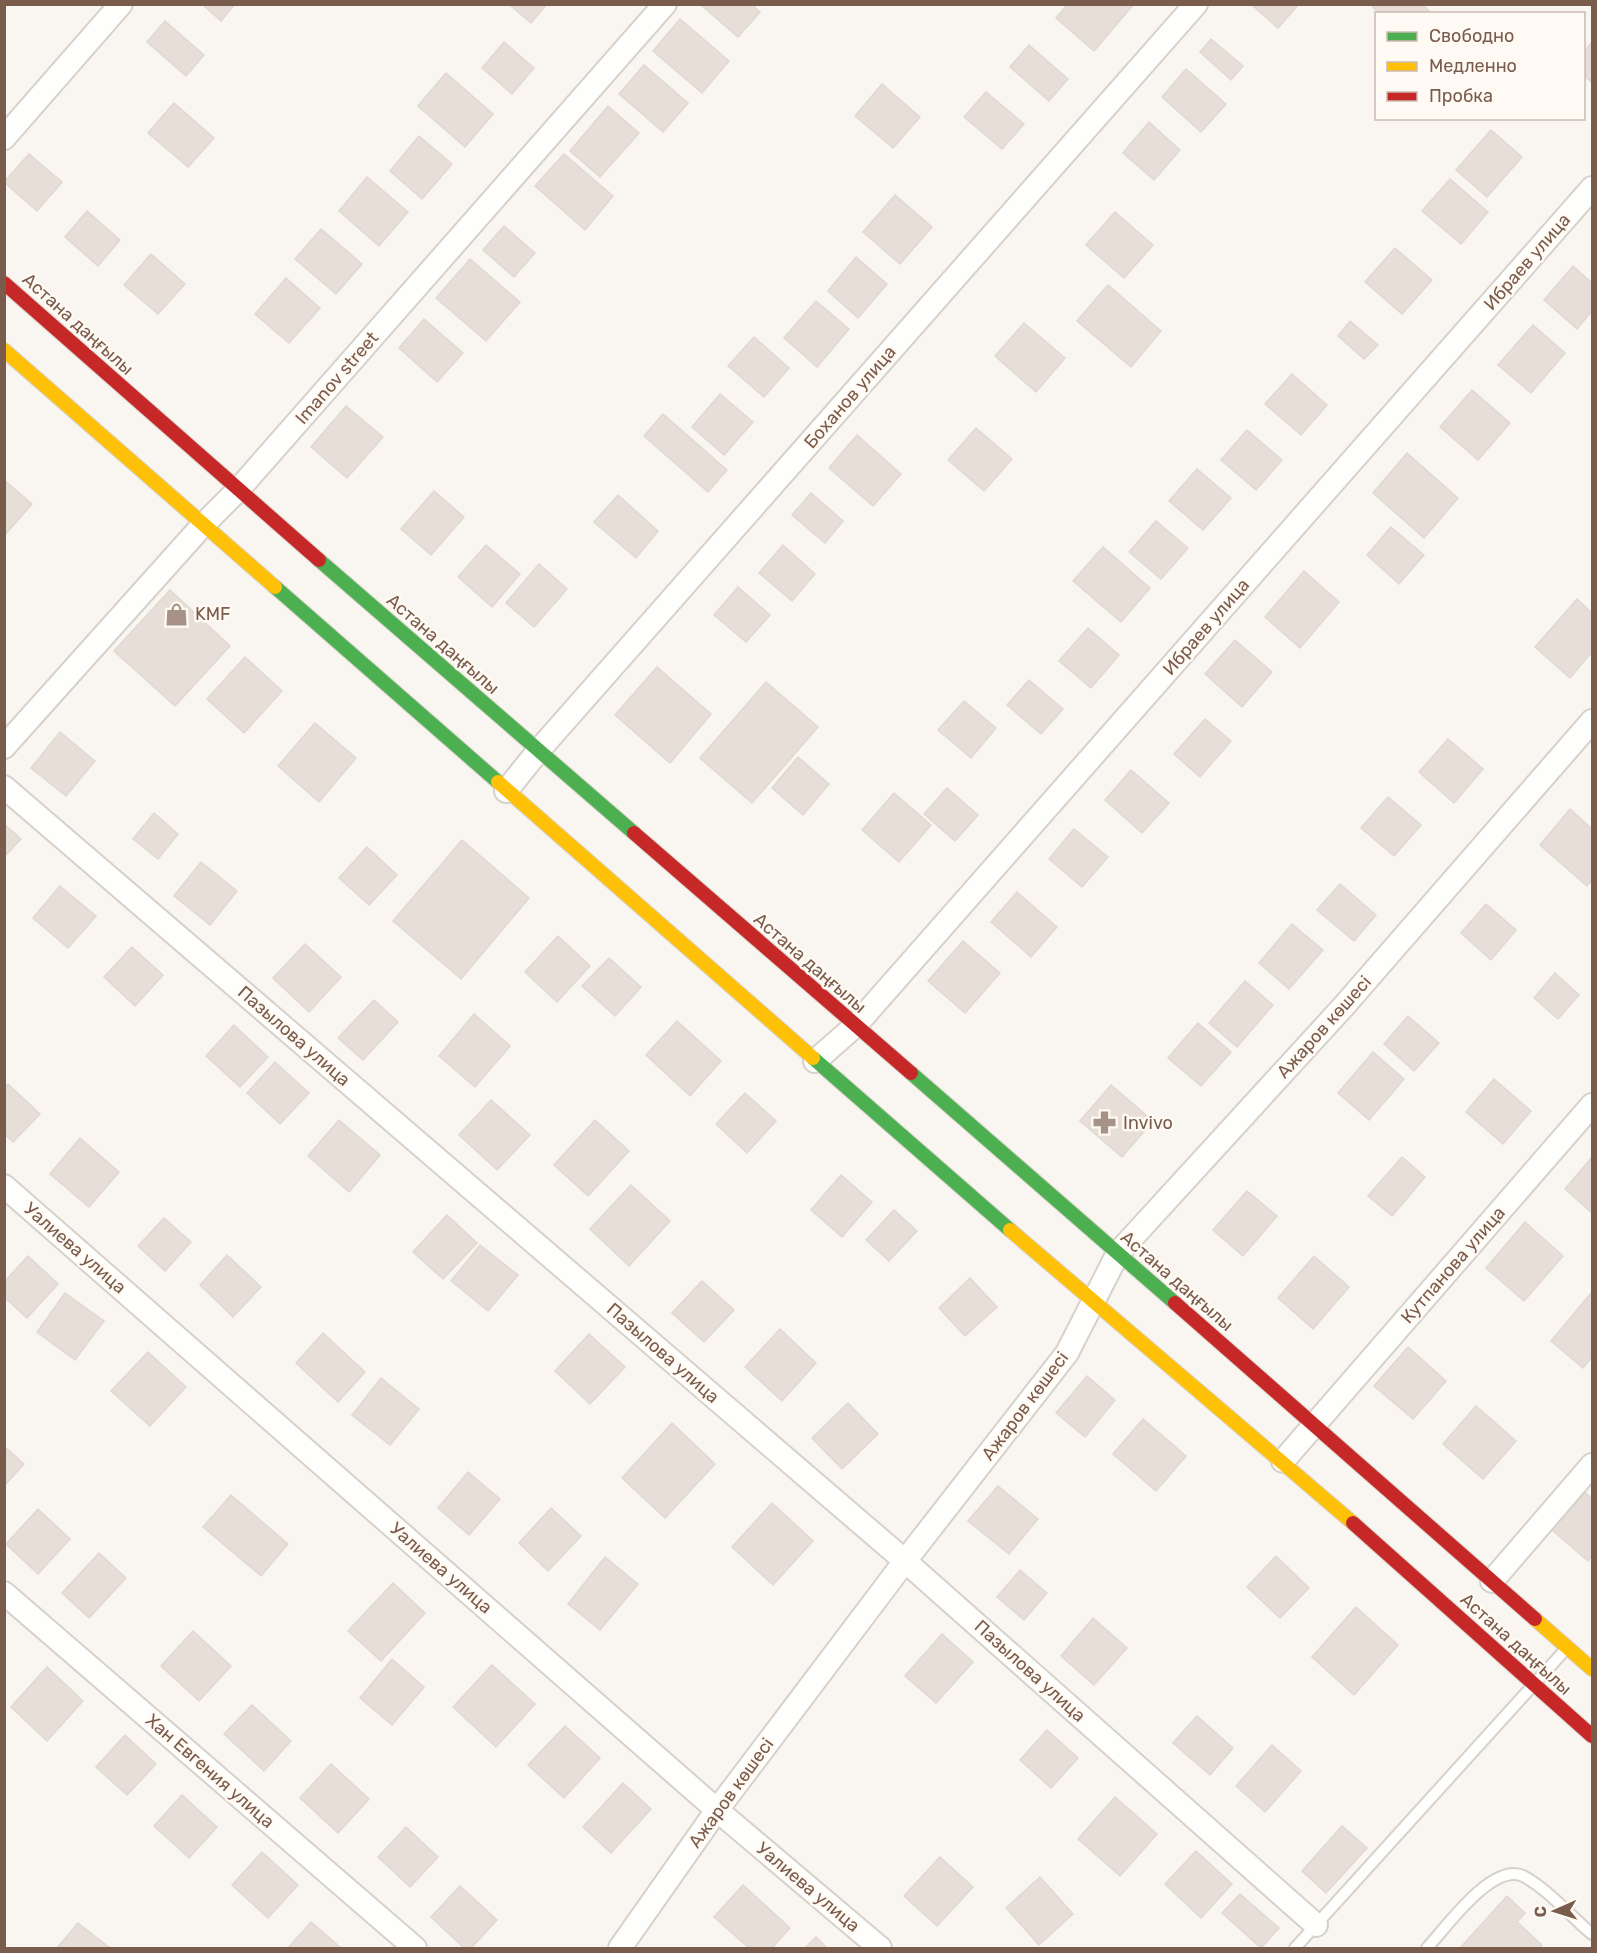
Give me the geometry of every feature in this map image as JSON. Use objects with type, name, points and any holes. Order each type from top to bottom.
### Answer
[{"type":"street","points":[[4,138],[121,4]]},
{"type":"street","name":"Imanov street","points":[[4,747],[202,526],[238,490],[664,4]]},
{"type":"street","name":"Боханов улица","points":[[506,791],[539,750],[1196,4]]},
{"type":"street","name":"Ибраев улица","points":[[815,1061],[855,1026],[1593,188]]},
{"type":"street","name":"Астана даңғылы","points":[[4,283],[238,490],[1118,1253],[1593,1670]]},
{"type":"street","name":"Астана даңғылы","points":[[4,350],[202,526],[1092,1302],[1283,1461],[1593,1736]]},
{"type":"street","name":"Ажаров көшесі","points":[[620,1948],[717,1810],[905,1561],[1067,1353],[1118,1253],[1343,1007],[1593,721]]},
{"type":"street","name":"Пазылова улица","points":[[4,787],[905,1561],[1316,1925]]},
{"type":"street","name":"Кутпанова улица","points":[[1283,1461],[1593,1105]]},
{"type":"street","name":"Уалиева улица","points":[[4,1186],[717,1810],[880,1948]]},
{"type":"street","points":[[1492,1581],[1593,1465]]},
{"type":"street","name":"Хан Евгения улица","points":[[4,1593],[415,1948]]},
{"type":"lane","points":[[1295,1948],[1567,1647]]},
{"type":"lane","points":[[1427,1948],[1484,1887],[1496,1877],[1507,1873],[1524,1876],[1593,1934]]},
{"type":"building","points":[[202,4],[235,4],[221,21]]},
{"type":"building","points":[[509,4],[547,4],[531,23]]},
{"type":"building","points":[[700,4],[751,4],[760,12],[738,37]]},
{"type":"building","points":[[1068,4],[1134,4],[1094,51],[1056,18]]},
{"type":"building","points":[[1251,4],[1299,4],[1278,28]]},
{"type":"building","points":[[1370,4],[1422,4],[1430,12],[1378,12]]},
{"type":"building","points":[[680,19],[729,61],[702,93],[653,51]]},
{"type":"building","points":[[165,21],[204,55],[186,76],[147,42]]},
{"type":"building","points":[[1211,39],[1243,66],[1231,80],[1200,52]]},
{"type":"building","points":[[504,42],[534,68],[512,94],[482,68]]},
{"type":"building","points":[[1592,42],[1592,83],[1585,76],[1585,51]]},
{"type":"building","points":[[1029,45],[1068,79],[1049,101],[1010,67]]},
{"type":"building","points":[[644,65],[688,103],[663,132],[619,94]]},
{"type":"building","points":[[1186,69],[1226,104],[1201,132],[1162,97]]},
{"type":"building","points":[[446,73],[493,114],[465,147],[418,106]]},
{"type":"building","points":[[882,84],[920,117],[893,148],[855,116]]},
{"type":"building","points":[[986,92],[1024,124],[1002,149],[964,117]]},
{"type":"building","points":[[174,103],[214,138],[188,167],[148,133]]},
{"type":"building","points":[[608,106],[639,133],[600,177],[570,151]]},
{"type":"building","points":[[1149,122],[1180,150],[1154,180],[1123,153]]},
{"type":"building","points":[[1491,130],[1522,157],[1487,197],[1456,170]]},
{"type":"building","points":[[419,136],[452,164],[422,199],[390,171]]},
{"type":"building","points":[[29,154],[62,182],[37,211],[4,182]]},
{"type":"building","points":[[564,154],[613,196],[585,230],[535,186]]},
{"type":"building","points":[[367,177],[408,212],[379,246],[339,211]]},
{"type":"building","points":[[1450,179],[1488,212],[1461,244],[1422,211]]},
{"type":"building","points":[[895,195],[932,227],[900,264],[863,232]]},
{"type":"building","points":[[87,211],[120,240],[98,266],[65,237]]},
{"type":"building","points":[[1115,212],[1153,245],[1124,278],[1086,245]]},
{"type":"building","points":[[504,226],[535,253],[514,277],[483,250]]},
{"type":"building","points":[[321,229],[362,264],[336,294],[295,259]]},
{"type":"building","points":[[1395,248],[1432,280],[1402,314],[1365,282]]},
{"type":"building","points":[[151,254],[185,284],[158,314],[124,285]]},
{"type":"building","points":[[856,257],[887,284],[858,318],[828,291]]},
{"type":"building","points":[[470,259],[520,302],[486,341],[436,298]]},
{"type":"building","points":[[1573,266],[1592,283],[1592,311],[1577,329],[1544,300]]},
{"type":"building","points":[[286,278],[320,308],[289,343],[255,314]]},
{"type":"building","points":[[1108,285],[1161,331],[1131,367],[1077,321]]},
{"type":"building","points":[[816,301],[849,329],[817,367],[784,338]]},
{"type":"building","points":[[424,319],[463,353],[437,382],[399,348]]},
{"type":"building","points":[[1350,321],[1378,345],[1364,359],[1338,336]]},
{"type":"building","points":[[1024,323],[1065,358],[1036,392],[995,356]]},
{"type":"building","points":[[1533,325],[1565,353],[1531,393],[1498,365]]},
{"type":"building","points":[[754,337],[789,368],[764,397],[728,366]]},
{"type":"building","points":[[1292,374],[1327,405],[1301,435],[1265,404]]},
{"type":"building","points":[[1472,390],[1510,423],[1478,460],[1440,427]]},
{"type":"building","points":[[720,394],[753,422],[724,455],[692,427]]},
{"type":"building","points":[[346,406],[383,437],[347,478],[311,447]]},
{"type":"building","points":[[663,414],[727,470],[708,492],[644,436]]},
{"type":"building","points":[[976,428],[1012,459],[984,491],[948,460]]},
{"type":"building","points":[[1247,430],[1282,460],[1256,490],[1221,460]]},
{"type":"building","points":[[857,435],[901,474],[873,506],[829,468]]},
{"type":"building","points":[[1407,453],[1458,498],[1424,538],[1373,493]]},
{"type":"building","points":[[1197,469],[1231,498],[1203,530],[1169,501]]},
{"type":"building","points":[[4,480],[32,504],[4,536]]},
{"type":"building","points":[[434,491],[464,517],[431,555],[401,529]]},
{"type":"building","points":[[811,493],[843,521],[825,543],[792,515]]},
{"type":"building","points":[[618,495],[658,531],[636,558],[594,522]]},
{"type":"building","points":[[1156,521],[1188,548],[1161,579],[1129,552]]},
{"type":"building","points":[[1391,527],[1424,555],[1399,584],[1367,555]]},
{"type":"building","points":[[486,545],[520,574],[492,607],[458,577]]},
{"type":"building","points":[[783,545],[815,574],[792,601],[759,573]]},
{"type":"building","points":[[1103,547],[1150,588],[1121,622],[1073,581]]},
{"type":"building","points":[[539,564],[567,589],[534,627],[506,603]]},
{"type":"building","points":[[1304,571],[1339,602],[1300,648],[1265,617]]},
{"type":"building","points":[[738,587],[770,615],[746,642],[714,615]]},
{"type":"building","points":[[170,590],[230,646],[175,706],[114,651]]},
{"type":"building","points":[[1577,599],[1592,613],[1592,652],[1570,678],[1535,647]]},
{"type":"building","points":[[1088,628],[1119,655],[1091,688],[1059,661]]},
{"type":"building","points":[[1235,640],[1272,672],[1242,707],[1205,674]]},
{"type":"building","points":[[245,657],[282,691],[244,733],[207,699]]},
{"type":"building","points":[[657,667],[711,714],[670,763],[615,715]]},
{"type":"building","points":[[1029,680],[1063,709],[1041,734],[1007,705]]},
{"type":"building","points":[[766,682],[818,727],[752,803],[700,758]]},
{"type":"building","points":[[964,701],[996,728],[971,758],[938,730]]},
{"type":"building","points":[[1205,719],[1231,741],[1200,777],[1174,754]]},
{"type":"building","points":[[315,723],[356,758],[319,802],[278,766]]},
{"type":"building","points":[[60,732],[95,761],[66,796],[31,768]]},
{"type":"building","points":[[1448,739],[1483,769],[1454,803],[1419,772]]},
{"type":"building","points":[[798,757],[829,784],[803,815],[772,788]]},
{"type":"building","points":[[1131,770],[1169,803],[1142,833],[1105,800]]},
{"type":"building","points":[[947,788],[978,815],[955,841],[924,814]]},
{"type":"building","points":[[894,793],[931,825],[899,862],[862,830]]},
{"type":"building","points":[[1388,797],[1421,825],[1394,856],[1361,828]]},
{"type":"building","points":[[1570,809],[1592,829],[1592,880],[1587,886],[1540,845]]},
{"type":"building","points":[[154,813],[178,834],[158,859],[133,839]]},
{"type":"building","points":[[4,824],[21,839],[4,857]]},
{"type":"building","points":[[1074,829],[1108,857],[1082,887],[1049,859]]},
{"type":"building","points":[[462,840],[529,898],[461,979],[393,921]]},
{"type":"building","points":[[367,847],[397,875],[369,905],[339,878]]},
{"type":"building","points":[[201,862],[237,891],[210,925],[174,896]]},
{"type":"building","points":[[1340,884],[1376,915],[1354,941],[1317,910]]},
{"type":"building","points":[[60,886],[96,916],[68,948],[33,918]]},
{"type":"building","points":[[1017,892],[1057,927],[1031,957],[991,922]]},
{"type":"building","points":[[1486,904],[1516,930],[1491,960],[1461,933]]},
{"type":"building","points":[[1292,924],[1323,950],[1289,989],[1259,963]]},
{"type":"building","points":[[558,936],[590,966],[557,1002],[525,972]]},
{"type":"building","points":[[963,941],[1000,973],[965,1013],[928,981]]},
{"type":"building","points":[[305,944],[341,977],[309,1012],[273,978]]},
{"type":"building","points":[[132,947],[163,975],[135,1006],[104,977]]},
{"type":"building","points":[[609,958],[641,987],[615,1016],[582,986]]},
{"type":"building","points":[[1555,973],[1579,995],[1558,1019],[1534,998]]},
{"type":"building","points":[[1245,981],[1273,1005],[1237,1047],[1209,1023]]},
{"type":"building","points":[[374,1000],[398,1022],[363,1060],[338,1038]]},
{"type":"building","points":[[474,1014],[510,1046],[475,1087],[439,1056]]},
{"type":"building","points":[[1408,1016],[1439,1043],[1414,1071],[1384,1044]]},
{"type":"building","points":[[677,1021],[721,1061],[690,1096],[646,1055]]},
{"type":"building","points":[[1198,1023],[1231,1052],[1201,1086],[1168,1058]]},
{"type":"building","points":[[234,1025],[268,1057],[240,1087],[206,1056]]},
{"type":"building","points":[[1373,1052],[1404,1079],[1369,1120],[1338,1093]]},
{"type":"building","points":[[275,1062],[309,1093],[280,1124],[247,1093]]},
{"type":"building","points":[[1494,1079],[1531,1111],[1503,1144],[1466,1112]]},
{"type":"building","points":[[8,1084],[40,1114],[13,1142],[4,1134],[4,1089]]},
{"type":"building","points":[[1111,1085],[1153,1121],[1122,1157],[1080,1121]]},
{"type":"building","points":[[745,1093],[776,1121],[747,1153],[716,1124]]},
{"type":"building","points":[[491,1100],[530,1135],[497,1170],[459,1135]]},
{"type":"building","points":[[339,1120],[380,1155],[349,1192],[308,1156]]},
{"type":"building","points":[[595,1120],[629,1151],[588,1196],[554,1165]]},
{"type":"building","points":[[80,1138],[119,1172],[89,1207],[50,1174]]},
{"type":"building","points":[[1402,1157],[1425,1177],[1392,1216],[1368,1196]]},
{"type":"building","points":[[1592,1157],[1592,1213],[1565,1189]]},
{"type":"building","points":[[841,1175],[872,1202],[842,1237],[811,1210]]},
{"type":"building","points":[[631,1185],[670,1221],[629,1266],[590,1229]]},
{"type":"building","points":[[1247,1191],[1277,1216],[1243,1256],[1213,1230]]},
{"type":"building","points":[[894,1210],[917,1231],[889,1261],[866,1240]]},
{"type":"building","points":[[447,1215],[477,1243],[443,1279],[413,1252]]},
{"type":"building","points":[[164,1218],[191,1242],[165,1271],[138,1246]]},
{"type":"building","points":[[1525,1222],[1563,1256],[1524,1301],[1486,1268]]},
{"type":"building","points":[[480,1245],[518,1275],[488,1311],[451,1281]]},
{"type":"building","points":[[227,1255],[261,1287],[233,1317],[200,1285]]},
{"type":"building","points":[[28,1256],[58,1284],[27,1318],[4,1297],[4,1282]]},
{"type":"building","points":[[1314,1256],[1349,1287],[1313,1329],[1278,1298]]},
{"type":"building","points":[[970,1278],[997,1307],[965,1336],[939,1308]]},
{"type":"building","points":[[702,1281],[734,1310],[704,1342],[672,1313]]},
{"type":"building","points":[[1592,1292],[1592,1357],[1583,1368],[1551,1341]]},
{"type":"building","points":[[65,1293],[104,1321],[75,1360],[37,1332]]},
{"type":"building","points":[[780,1329],[816,1363],[782,1401],[745,1367]]},
{"type":"building","points":[[323,1333],[365,1372],[338,1402],[296,1363]]},
{"type":"building","points":[[589,1334],[625,1367],[590,1404],[555,1371]]},
{"type":"building","points":[[1408,1347],[1446,1381],[1413,1419],[1374,1386]]},
{"type":"building","points":[[148,1352],[186,1387],[150,1426],[111,1391]]},
{"type":"building","points":[[1087,1376],[1115,1400],[1085,1437],[1056,1413]]},
{"type":"building","points":[[381,1378],[419,1409],[390,1445],[352,1415]]},
{"type":"building","points":[[848,1403],[878,1434],[842,1469],[812,1438]]},
{"type":"building","points":[[1476,1406],[1516,1441],[1483,1479],[1443,1444]]},
{"type":"building","points":[[1143,1419],[1186,1456],[1156,1491],[1113,1454]]},
{"type":"building","points":[[672,1423],[715,1464],[665,1518],[622,1478]]},
{"type":"building","points":[[4,1446],[24,1464],[4,1486]]},
{"type":"building","points":[[468,1472],[500,1499],[469,1535],[438,1508]]},
{"type":"building","points":[[998,1486],[1038,1519],[1009,1554],[968,1521]]},
{"type":"building","points":[[1585,1492],[1592,1499],[1592,1555],[1588,1561],[1552,1530]]},
{"type":"building","points":[[231,1495],[288,1544],[261,1576],[203,1527]]},
{"type":"building","points":[[772,1503],[813,1541],[773,1585],[732,1547]]},
{"type":"building","points":[[551,1508],[581,1536],[548,1571],[519,1543]]},
{"type":"building","points":[[38,1509],[70,1539],[38,1574],[6,1544]]},
{"type":"building","points":[[99,1553],[126,1578],[89,1618],[62,1593]]},
{"type":"building","points":[[1276,1556],[1309,1588],[1280,1618],[1247,1587]]},
{"type":"building","points":[[605,1557],[638,1584],[600,1630],[568,1604]]},
{"type":"building","points":[[1020,1570],[1047,1593],[1024,1620],[997,1597]]},
{"type":"building","points":[[393,1583],[425,1613],[381,1661],[348,1631]]},
{"type":"building","points":[[1356,1607],[1398,1645],[1354,1695],[1312,1657]]},
{"type":"building","points":[[1093,1618],[1127,1648],[1094,1685],[1061,1656]]},
{"type":"building","points":[[193,1631],[231,1666],[199,1701],[161,1666]]},
{"type":"building","points":[[942,1634],[973,1662],[936,1703],[905,1676]]},
{"type":"building","points":[[392,1659],[424,1687],[392,1725],[360,1698]]},
{"type":"building","points":[[492,1665],[535,1704],[496,1747],[453,1707]]},
{"type":"building","points":[[47,1667],[83,1701],[47,1741],[11,1707]]},
{"type":"building","points":[[252,1705],[291,1741],[264,1771],[224,1734]]},
{"type":"building","points":[[1197,1716],[1233,1748],[1210,1775],[1173,1743]]},
{"type":"building","points":[[565,1726],[600,1758],[564,1798],[528,1765]]},
{"type":"building","points":[[1047,1730],[1078,1758],[1051,1788],[1020,1760]]},
{"type":"building","points":[[125,1735],[156,1764],[127,1795],[96,1767]]},
{"type":"building","points":[[1272,1745],[1301,1771],[1265,1812],[1236,1786]]},
{"type":"building","points":[[331,1764],[369,1799],[338,1833],[300,1798]]},
{"type":"building","points":[[623,1783],[651,1809],[611,1853],[583,1827]]},
{"type":"building","points":[[182,1795],[217,1827],[189,1858],[154,1826]]},
{"type":"building","points":[[1115,1797],[1157,1834],[1120,1876],[1078,1839]]},
{"type":"building","points":[[1342,1826],[1367,1848],[1326,1893],[1302,1871]]},
{"type":"building","points":[[406,1827],[438,1857],[410,1887],[378,1857]]},
{"type":"building","points":[[1196,1851],[1232,1884],[1201,1918],[1165,1884]]},
{"type":"building","points":[[262,1852],[298,1885],[268,1918],[232,1885]]},
{"type":"building","points":[[940,1857],[973,1887],[937,1926],[904,1896]]},
{"type":"building","points":[[1040,1877],[1073,1914],[1039,1945],[1006,1908]]},
{"type":"building","points":[[743,1885],[790,1928],[772,1948],[749,1948],[714,1917]]},
{"type":"building","points":[[460,1886],[497,1920],[471,1948],[464,1948],[431,1917]]},
{"type":"building","points":[[1240,1894],[1279,1928],[1261,1948],[1222,1913]]},
{"type":"building","points":[[1507,1896],[1525,1913],[1517,1922],[1542,1945],[1539,1948],[1460,1948]]},
{"type":"building","points":[[311,1922],[341,1948],[288,1948]]},
{"type":"building","points":[[78,1923],[110,1948],[57,1948]]},
{"type":"building","points":[[816,1937],[827,1948],[805,1948]]},
{"type":"traffic: fast","points":[[319,560],[634,833]]},
{"type":"traffic: fast","points":[[275,587],[498,782]]},
{"type":"traffic: fast","points":[[813,1058],[1010,1230]]},
{"type":"traffic: fast","points":[[911,1073],[1175,1303]]},
{"type":"traffic: slow","points":[[4,350],[275,587]]},
{"type":"traffic: slow","points":[[498,782],[813,1058]]},
{"type":"traffic: slow","points":[[1010,1230],[1353,1523]]},
{"type":"traffic: slow","points":[[1535,1619],[1592,1669]]},
{"type":"traffic: jam","points":[[4,283],[319,560]]},
{"type":"traffic: jam","points":[[634,833],[911,1073]]},
{"type":"traffic: jam","points":[[1175,1303],[1535,1619]]},
{"type":"traffic: jam","points":[[1353,1523],[1592,1736]]},
{"type":"place","name":"KMF","points":[[177,614]]},
{"type":"place","name":"Invivo","points":[[1105,1123]]}]
